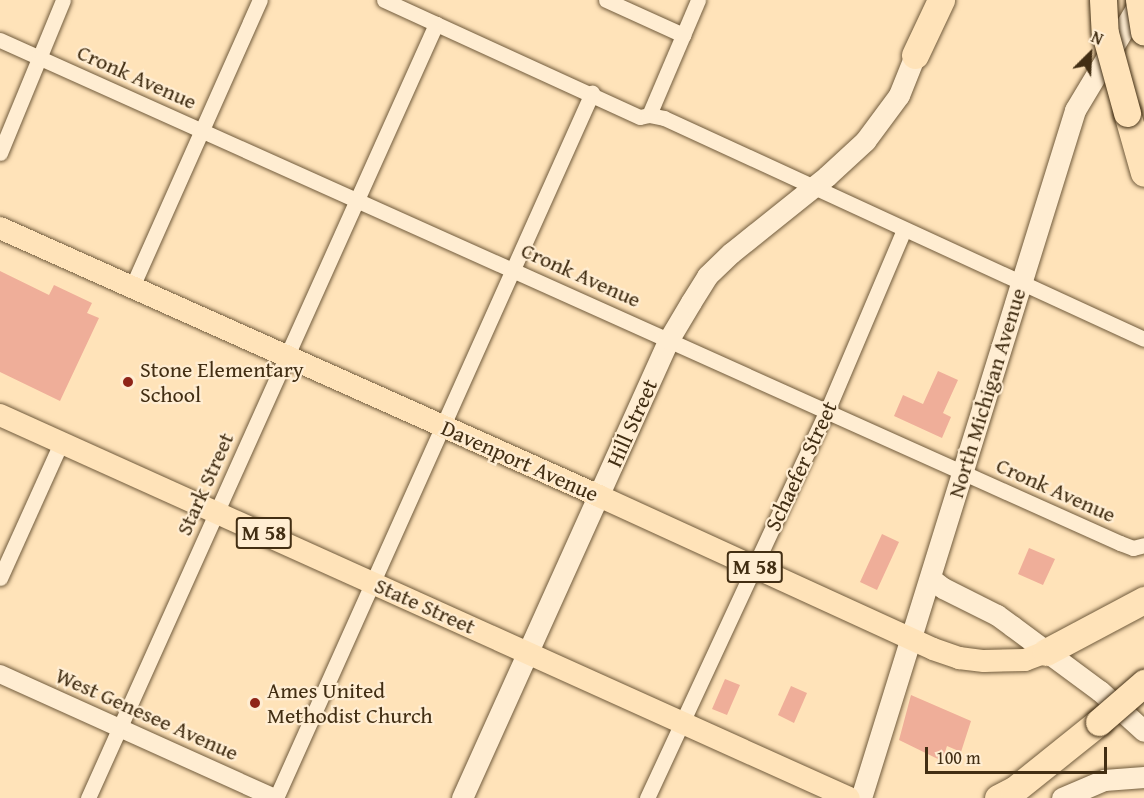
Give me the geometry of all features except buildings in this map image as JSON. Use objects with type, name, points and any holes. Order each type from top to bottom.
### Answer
[{"type":"highway","points":[[915,56],[941,0]]},
{"type":"highway","points":[[1103,0],[1106,33],[1144,173]]},
{"type":"highway","points":[[1140,0],[1144,32]]},
{"type":"highway","points":[[1046,652],[1144,600]]},
{"type":"highway","points":[[998,798],[1014,790],[1144,683]]},
{"type":"main road","name":"North Michigan Avenue","points":[[861,798],[1075,110],[1140,0]]},
{"type":"main road","points":[[813,186],[846,159],[881,123],[898,95],[915,56]]},
{"type":"main road","name":"Hill Street","points":[[462,798],[669,339],[707,276],[731,253],[813,186]]},
{"type":"main road","name":"Davenport Avenue","points":[[0,228],[599,496],[911,639],[959,658],[984,661],[1025,660],[1046,652]]},
{"type":"main road","name":"State Street","points":[[0,415],[849,798]]},
{"type":"main road","points":[[930,578],[955,595],[997,615],[1100,691],[1144,731]]},
{"type":"main road","points":[[1062,798],[1104,780],[1144,777]]},
{"type":"street","points":[[0,153],[63,0]]},
{"type":"street","points":[[132,287],[260,0]]},
{"type":"street","points":[[384,0],[592,93],[640,117],[649,115],[664,118],[1144,339]]},
{"type":"street","points":[[606,0],[683,35]]},
{"type":"street","points":[[649,115],[698,0]]},
{"type":"street","points":[[915,56],[931,0]]},
{"type":"street","name":"Stark Street","points":[[88,798],[436,24]]},
{"type":"street","name":"Cronk Avenue","points":[[0,40],[669,339],[963,474],[1120,543],[1133,548],[1144,546]]},
{"type":"street","points":[[275,798],[592,93]]},
{"type":"street","name":"Schaefer Street","points":[[647,798],[827,411],[904,230]]},
{"type":"street","points":[[0,578],[61,443]]},
{"type":"street","name":"West Genesee Avenue","points":[[0,674],[275,798]]},
{"type":"place","name":"Stone Elementary School","points":[[128,382]]},
{"type":"place","name":"Ames United Methodist Church","points":[[255,703]]}]
